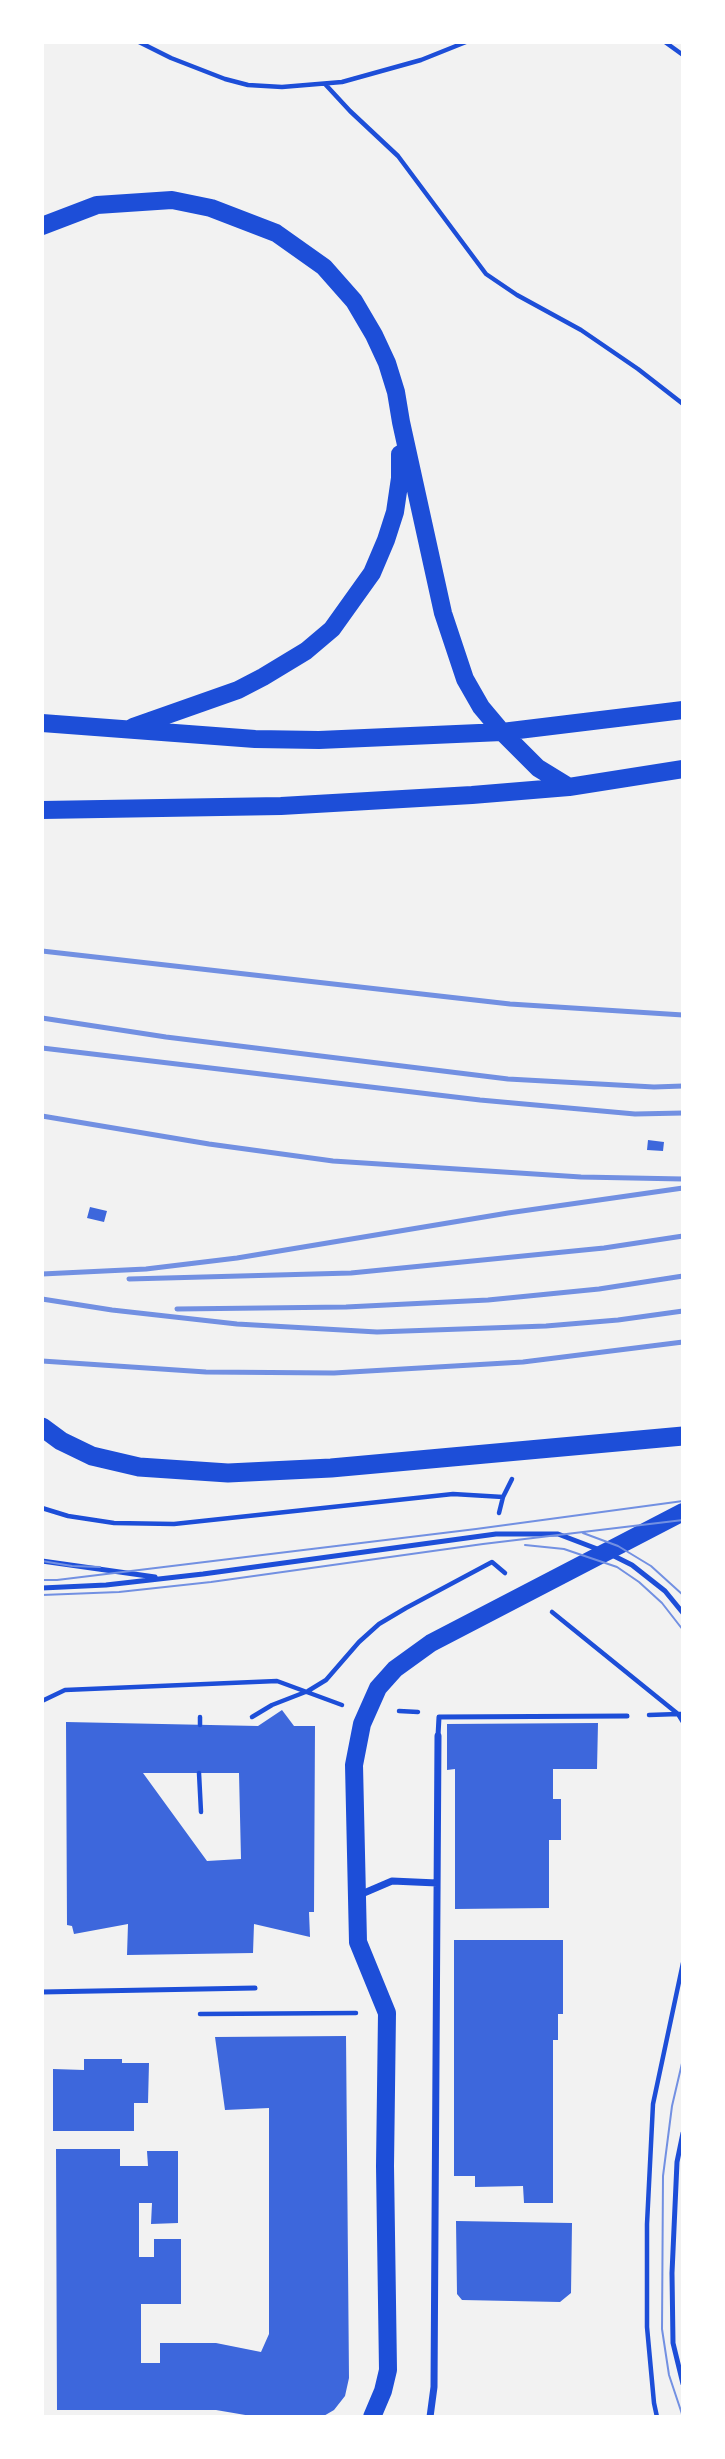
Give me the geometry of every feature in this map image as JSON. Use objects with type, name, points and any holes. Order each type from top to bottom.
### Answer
[{"type":"highway","points":[[42,1427],[61,1441],[92,1456],[139,1467],[228,1474],[331,1468],[683,1436]]},
{"type":"main road","points":[[42,226],[97,205],[172,200],[211,208],[276,233],[324,267],[354,302],[374,335],[397,392],[401,422],[443,613],[465,679],[481,707],[502,732],[538,768],[569,787]]},
{"type":"main road","points":[[125,730],[247,686],[306,651],[332,629],[372,573],[386,540],[400,478],[401,422]]},
{"type":"main road","points":[[42,723],[267,739],[319,740],[502,732],[683,710]]},
{"type":"main road","points":[[42,810],[281,806],[569,787],[683,769]]},
{"type":"main road","points":[[372,2417],[388,2370],[385,2166],[387,2013],[358,1942],[354,1765],[362,1724],[378,1688],[395,1669],[431,1643],[683,1512]]},
{"type":"street","points":[[430,2417],[434,2387],[438,1736]]},
{"type":"street","points":[[355,1897],[393,1881],[438,1883]]},
{"type":"lane","points":[[42,1588],[166,1579],[496,1534],[558,1534],[632,1565],[665,1591],[683,1613]]},
{"type":"lane","points":[[42,1561],[166,1579]]},
{"type":"lane","points":[[438,1736],[439,1717],[627,1716]]},
{"type":"lane","points":[[42,1992],[255,1988]]},
{"type":"lane","points":[[683,2133],[677,2162],[671,2273],[673,2343],[683,2384]]},
{"type":"path","points":[[139,42],[199,70],[248,85],[282,87],[325,84],[398,67],[466,42]]},
{"type":"path","points":[[665,42],[683,55]]},
{"type":"path","points":[[325,84],[398,156],[486,274],[517,295],[581,330],[683,404]]},
{"type":"path","points":[[42,1508],[68,1516],[114,1523],[174,1524],[453,1494],[503,1497],[516,1472]]},
{"type":"path","points":[[42,1701],[65,1690],[277,1681],[346,1707],[368,1708]]},
{"type":"path","points":[[252,1717],[272,1705],[308,1691]]},
{"type":"path","points":[[406,1712],[419,1712]]},
{"type":"path","points":[[627,1716],[678,1714],[683,1722]]},
{"type":"path","points":[[200,1717],[200,1725]]},
{"type":"path","points":[[199,1773],[201,1812]]},
{"type":"path","points":[[240,2014],[387,2013]]},
{"type":"building","points":[[648,1140],[664,1142],[663,1151],[647,1150]]},
{"type":"building","points":[[90,1207],[107,1211],[104,1222],[87,1218]]},
{"type":"building","points":[[282,1710],[294,1726],[315,1726],[314,1912],[309,1912],[310,1937],[254,1924],[253,1953],[127,1955],[128,1924],[74,1934],[72,1926],[67,1925],[66,1722],[258,1726]],"holes":[[[143,1773],[239,1773],[241,1859],[207,1861]]]},
{"type":"building","points":[[598,1723],[597,1769],[553,1769],[553,1799],[561,1799],[561,1840],[549,1840],[549,1908],[455,1909],[455,1769],[447,1770],[447,1724]]},
{"type":"building","points":[[454,1940],[563,1940],[563,2014],[558,2014],[558,2040],[553,2040],[553,2203],[524,2203],[523,2186],[475,2187],[475,2176],[454,2176]]},
{"type":"building","points":[[346,2036],[349,2378],[345,2396],[334,2410],[322,2417],[257,2417],[216,2410],[57,2410],[56,2149],[120,2149],[120,2166],[148,2166],[147,2151],[178,2151],[178,2223],[151,2224],[152,2203],[139,2203],[139,2257],[154,2257],[154,2239],[181,2239],[181,2304],[141,2304],[141,2363],[160,2363],[160,2343],[216,2343],[261,2352],[269,2334],[269,2108],[225,2110],[215,2037]]},
{"type":"building","points":[[84,2059],[122,2059],[122,2063],[149,2063],[148,2103],[134,2103],[134,2131],[53,2131],[53,2069],[84,2070]]},
{"type":"building","points":[[456,2221],[572,2223],[571,2293],[560,2302],[462,2300],[457,2294]]},
{"type":"tram line","points":[[42,1580],[476,1529],[683,1501]]},
{"type":"tram line","points":[[42,1595],[119,1592],[211,1582],[483,1544],[683,1520]]},
{"type":"tram line","points":[[583,1533],[618,1546],[651,1566],[683,1595]]},
{"type":"tram line","points":[[525,1545],[564,1549],[617,1567],[662,1603],[683,1630]]},
{"type":"tram line","points":[[42,1561],[100,1567]]},
{"type":"tram line","points":[[683,2059],[672,2106],[663,2176],[662,2329],[669,2375],[683,2417]]},
{"type":"railway","points":[[42,951],[510,1004],[683,1015]]},
{"type":"railway","points":[[42,1018],[166,1037],[508,1079],[654,1087],[683,1086]]},
{"type":"railway","points":[[42,1048],[480,1100],[635,1114],[683,1113]]},
{"type":"railway","points":[[42,1116],[209,1144],[333,1161],[581,1177],[683,1179]]},
{"type":"railway","points":[[42,1274],[146,1269],[237,1258],[508,1213],[683,1188]]},
{"type":"railway","points":[[129,1279],[351,1273],[604,1248],[683,1236]]},
{"type":"railway","points":[[177,1309],[346,1307],[488,1300],[599,1289],[683,1276]]},
{"type":"railway","points":[[42,1299],[237,1324],[377,1332],[546,1326],[683,1311]]},
{"type":"railway","points":[[42,1361],[206,1372],[334,1373],[523,1362],[683,1342]]}]
